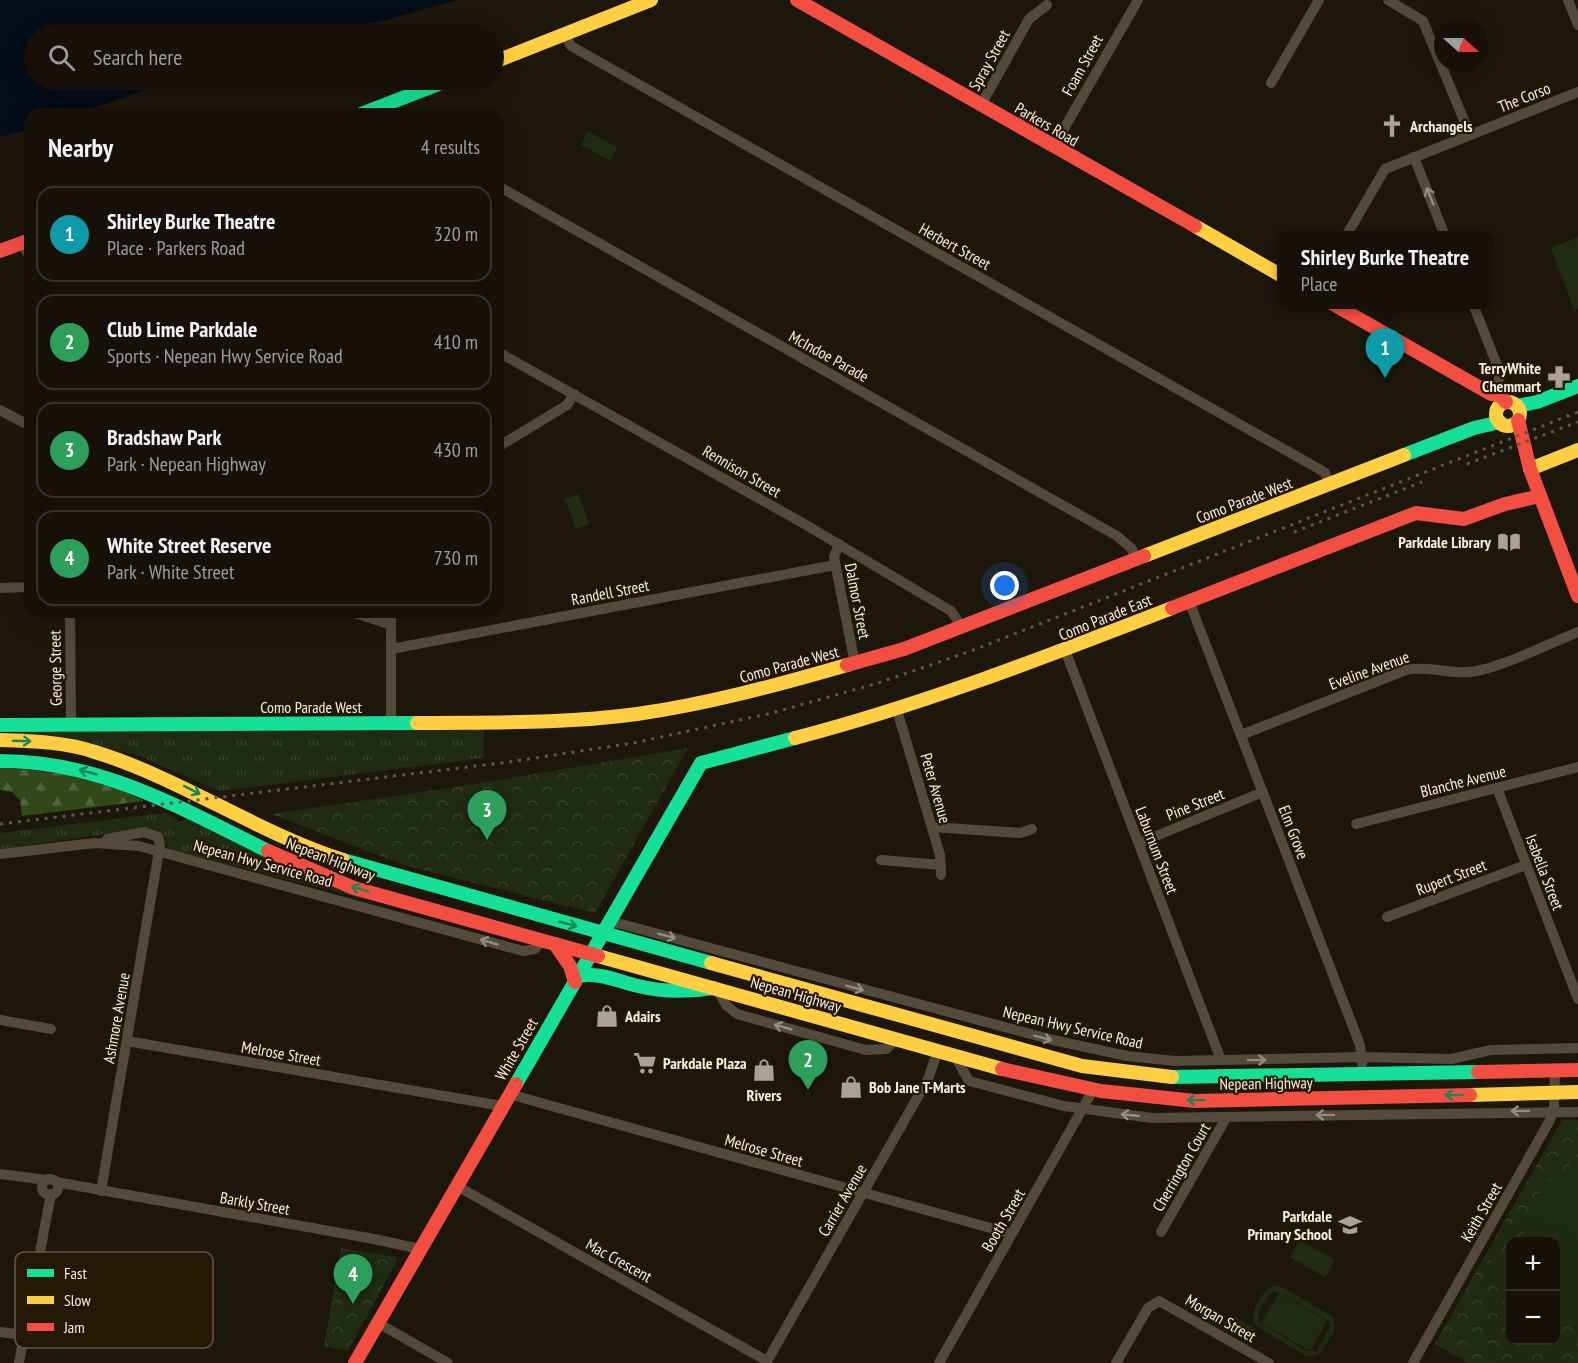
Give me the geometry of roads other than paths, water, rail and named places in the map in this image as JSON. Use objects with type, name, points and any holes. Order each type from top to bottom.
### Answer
[{"type":"main road","points":[[504,58],[651,0]]},
{"type":"main road","name":"Parkers Road","points":[[797,0],[1277,274]]},
{"type":"main road","points":[[384,108],[426,90]]},
{"type":"main road","points":[[0,251],[24,242]]},
{"type":"main road","points":[[1342,309],[1491,394],[1508,414],[1522,444],[1578,596]]},
{"type":"main road","name":"Como Parade West","points":[[0,725],[563,721],[636,714],[743,693],[855,664],[962,627],[1578,386]]},
{"type":"main road","points":[[1530,469],[1578,450]]},
{"type":"main road","name":"Como Parade East","points":[[712,758],[897,710],[1065,650],[1416,513],[1464,519],[1538,491]]},
{"type":"main road","name":"Nepean Highway","points":[[0,740],[44,742],[93,751],[149,771],[282,837],[340,859],[1082,1066],[1150,1076],[1204,1078],[1578,1070]]},
{"type":"main road","name":"White Street","points":[[355,1363],[698,766],[712,758]]},
{"type":"main road","name":"Nepean Highway","points":[[0,761],[37,762],[82,770],[138,787],[302,868],[354,888],[980,1062],[1093,1090],[1155,1099],[1195,1101],[1578,1092]]},
{"type":"main road","points":[[549,942],[570,966],[576,979],[596,974],[642,987],[693,992],[717,988]]},
{"type":"main road","points":[[665,974],[671,953]]},
{"type":"main road","points":[[920,1022],[938,1050]]},
{"type":"main road","points":[[953,1030],[960,1045],[980,1062]]},
{"type":"street","name":"Foam Street","points":[[1054,146],[1138,0]]},
{"type":"street","points":[[1271,83],[1319,0]]},
{"type":"street","points":[[1388,0],[1423,21],[1470,135]]},
{"type":"street","points":[[1568,0],[1578,25]]},
{"type":"street","name":"Spray Street","points":[[981,105],[1029,19],[1047,5]]},
{"type":"street","name":"Herbert Street","points":[[564,34],[571,46],[1319,468],[1325,473],[1330,484]]},
{"type":"street","name":"The Corso","points":[[1349,231],[1385,169],[1578,92]]},
{"type":"street","points":[[1414,157],[1443,231]]},
{"type":"street","name":"McIndoe Parade","points":[[504,189],[1117,536],[1132,549],[1136,560]]},
{"type":"street","points":[[1475,309],[1501,375],[1491,394]]},
{"type":"street","name":"Rennison Street","points":[[504,355],[839,544],[951,611],[962,627]]},
{"type":"street","points":[[504,443],[567,405],[574,394]]},
{"type":"street","points":[[0,410],[24,423]]},
{"type":"street","name":"Dalmor Street","points":[[839,544],[834,553],[835,565],[855,664]]},
{"type":"street","name":"Randell Street","points":[[391,649],[835,565]]},
{"type":"street","points":[[0,588],[24,587]]},
{"type":"street","name":"Elm Grove","points":[[1190,601],[1362,1057],[1362,1075]]},
{"type":"street","name":"George Street","points":[[70,618],[71,724]]},
{"type":"street","points":[[370,618],[391,625]]},
{"type":"street","points":[[391,618],[392,723]]},
{"type":"street","name":"Eveline Avenue","points":[[1242,735],[1406,670],[1418,668],[1455,672],[1478,671],[1578,632]]},
{"type":"street","name":"Laburnum Street","points":[[1065,650],[1221,1060]]},
{"type":"street","name":"Peter Avenue","points":[[881,860],[941,870],[932,827],[897,710]]},
{"type":"street","name":"Blanche Avenue","points":[[1356,824],[1578,767]]},
{"type":"street","name":"Isabella Street","points":[[1497,788],[1578,999]]},
{"type":"street","name":"Pine Street","points":[[1139,843],[1263,792]]},
{"type":"street","points":[[932,827],[1020,833],[1032,829]]},
{"type":"street","name":"Nepean Hwy Service Road","points":[[0,854],[95,843],[129,844],[158,850],[360,906],[388,916],[397,916],[523,951],[535,949],[549,942]]},
{"type":"street","name":"Ashmore Avenue","points":[[101,1191],[158,850]]},
{"type":"street","name":"Rupert Street","points":[[1387,918],[1526,865]]},
{"type":"street","name":"Nepean Hwy Service Road","points":[[360,906],[388,905],[396,900]]},
{"type":"street","name":"Nepean Hwy Service Road","points":[[610,921],[957,1015],[1127,1056],[1174,1061],[1362,1057],[1451,1059],[1491,1050],[1578,1048]]},
{"type":"street","points":[[717,988],[722,999],[732,1011],[747,1017],[866,1050],[886,1049],[897,1039]]},
{"type":"street","points":[[953,1030],[957,1015]]},
{"type":"street","points":[[0,1020],[51,1029]]},
{"type":"street","name":"Melrose Street","points":[[127,1041],[505,1100],[1012,1234]]},
{"type":"street","name":"Carrier Avenue","points":[[766,1362],[928,1080],[938,1050]]},
{"type":"street","points":[[955,1055],[969,1081],[1084,1109],[1152,1118],[1578,1112]]},
{"type":"street","name":"Keith Street","points":[[1413,1363],[1509,1194],[1552,1112],[1555,1070]]},
{"type":"street","name":"Booth Street","points":[[939,1363],[1093,1090]]},
{"type":"street","name":"Cherrington Court","points":[[1161,1232],[1226,1118]]},
{"type":"street","name":"Barkly Street","points":[[0,1174],[50,1188],[84,1188],[420,1249]]},
{"type":"street","name":"Mac Crescent","points":[[457,1186],[766,1362]]},
{"type":"street","points":[[39,1252],[50,1188]]},
{"type":"street","name":"Morgan Street","points":[[1116,1363],[1148,1308],[1156,1302],[1166,1304],[1269,1363]]},
{"type":"street","points":[[378,1323],[448,1363]]},
{"type":"street","points":[[0,1332],[15,1334]]},
{"type":"street","points":[[19,1363],[22,1348]]},
{"type":"railway","points":[[0,824],[509,762],[633,743],[772,713],[878,683],[971,651],[1578,412]]},
{"type":"railway","points":[[1467,464],[1578,422]]},
{"type":"railway","points":[[1294,532],[1422,482]]},
{"type":"place","name":"Archangels","points":[[1392,126]]},
{"type":"place","name":"TerryWhite Chemmart","points":[[1559,377]]},
{"type":"place","name":"Shirley Burke Theatre","points":[[1385,378]]},
{"type":"place","name":"Parkdale Library","points":[[1509,542]]},
{"type":"place","name":"Bradshaw Park","points":[[487,840]]},
{"type":"place","name":"Adairs","points":[[607,1016]]},
{"type":"place","name":"Parkdale Plaza","points":[[645,1063]]},
{"type":"place","name":"Rivers","points":[[764,1070]]},
{"type":"place","name":"Bob Jane T-Marts","points":[[851,1087]]},
{"type":"place","name":"Club Lime Parkdale","points":[[808,1090]]},
{"type":"place","name":"Parkdale Primary School","points":[[1350,1225]]},
{"type":"place","name":"White Street Reserve","points":[[353,1304]]}]
